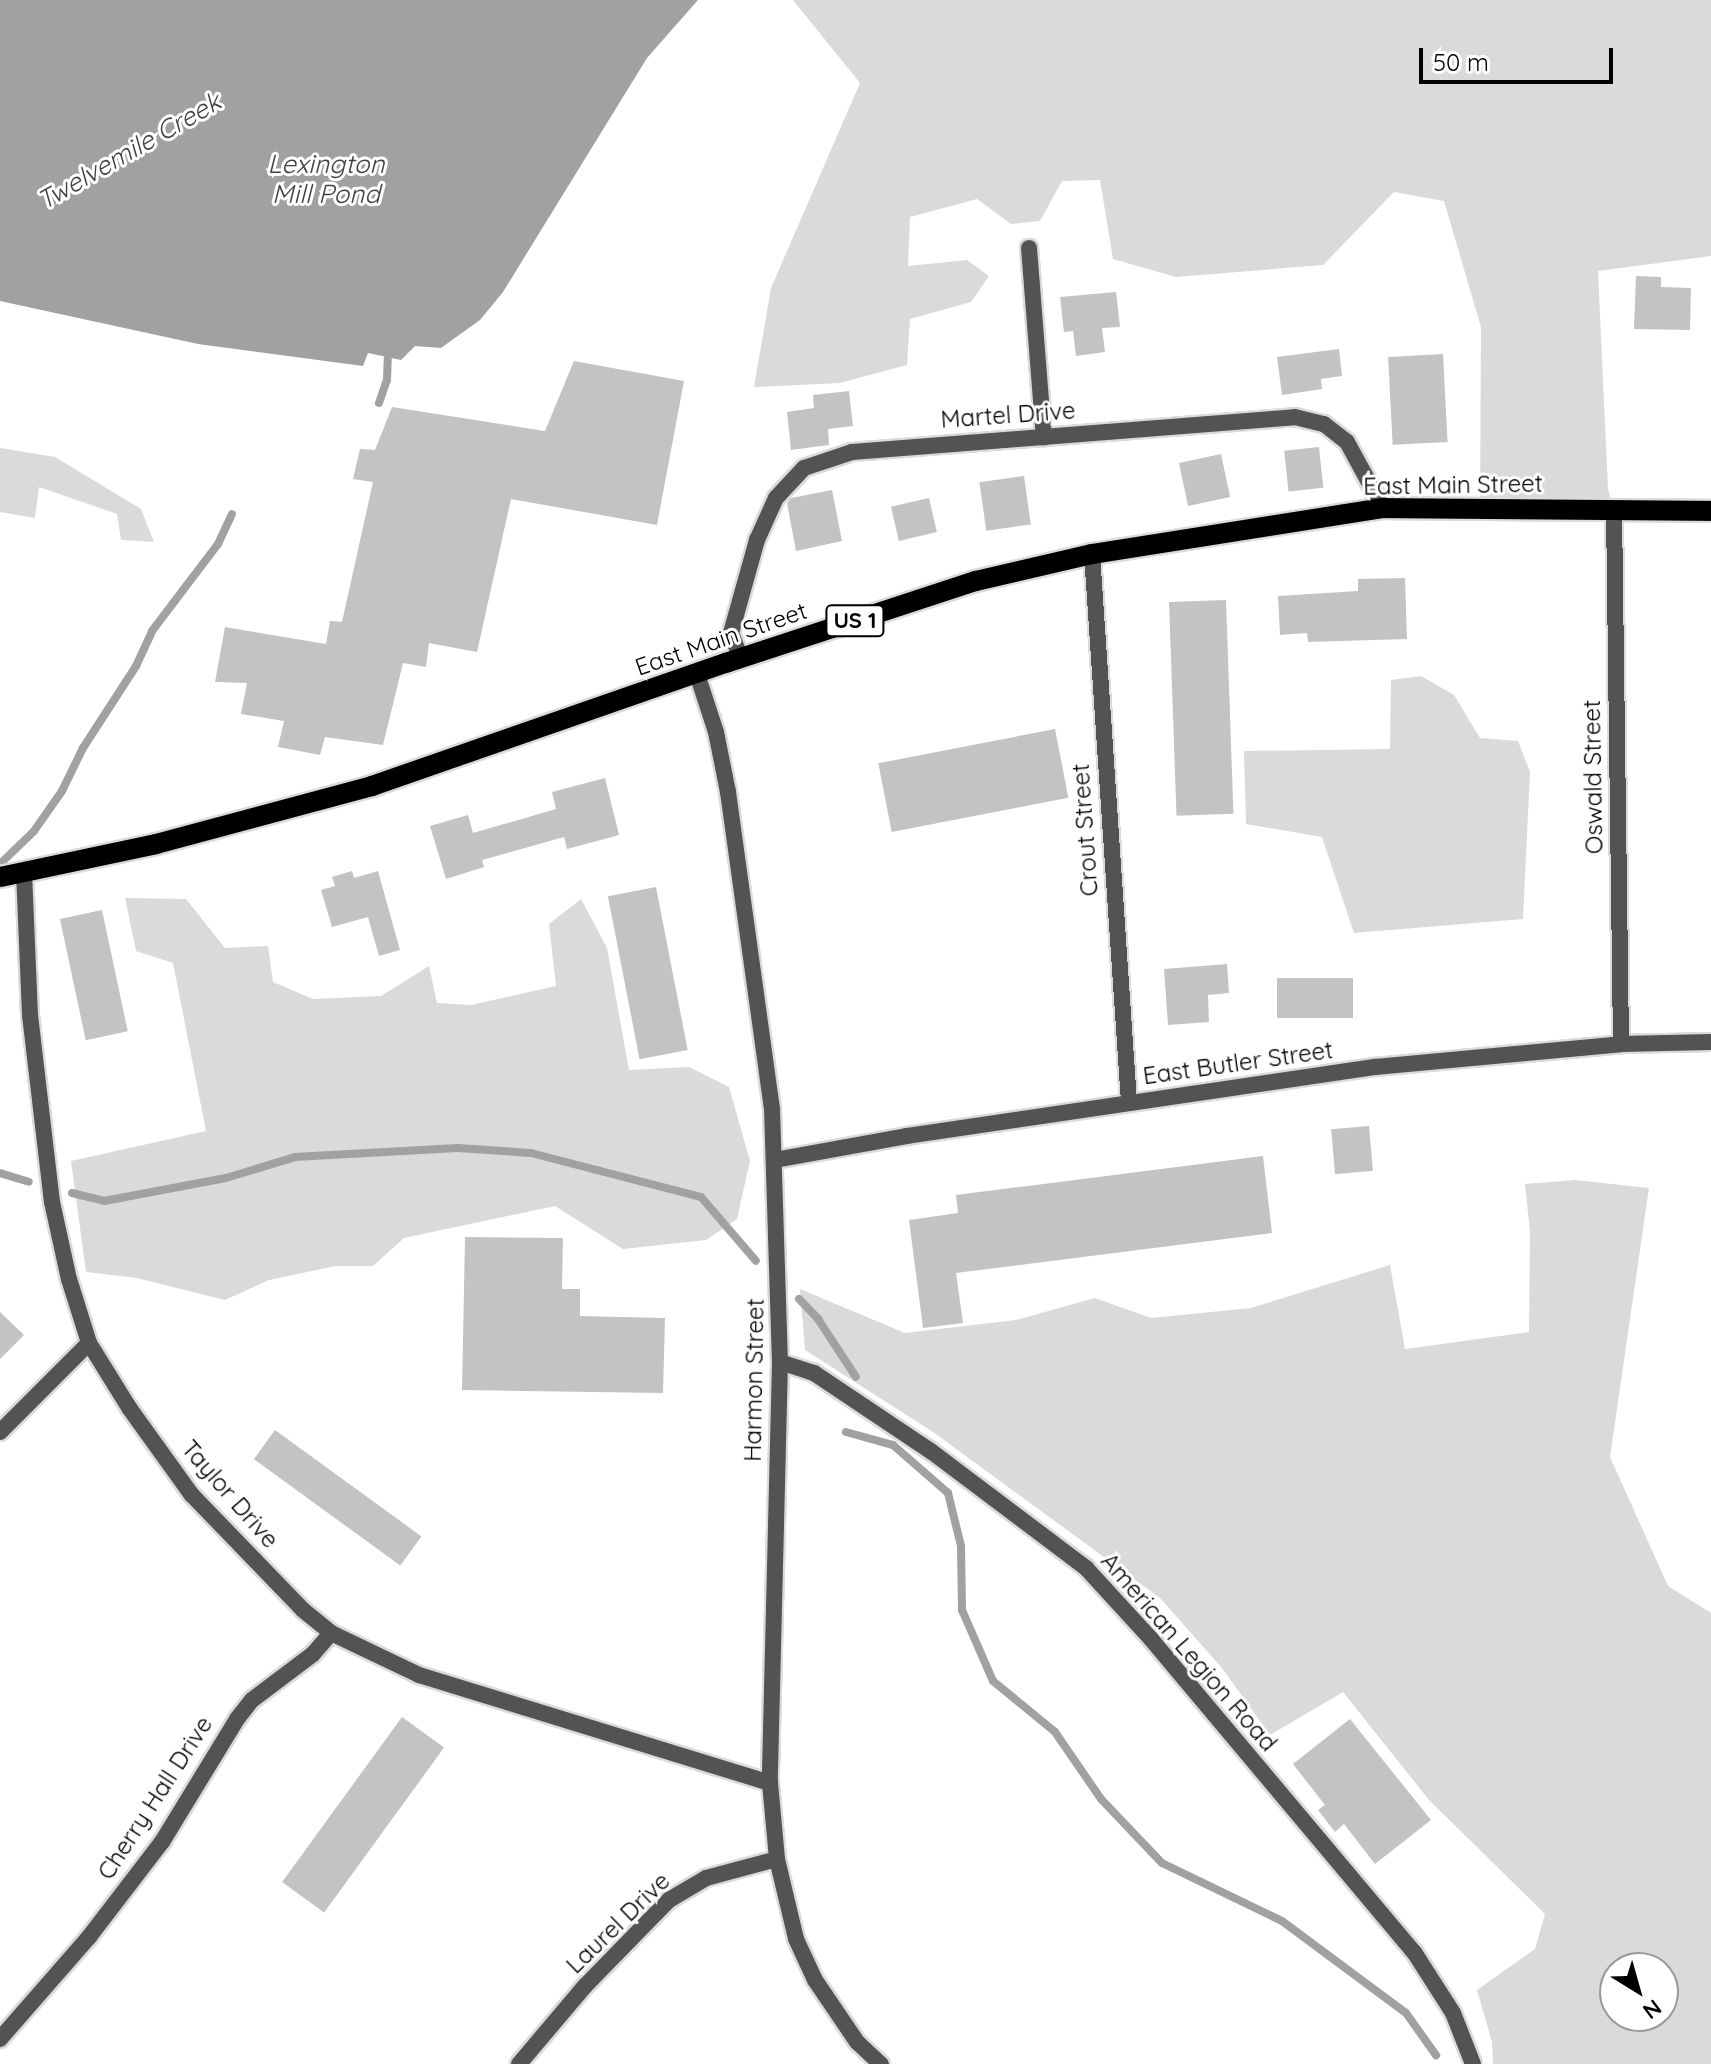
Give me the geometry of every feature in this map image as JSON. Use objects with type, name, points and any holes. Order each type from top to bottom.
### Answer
[{"type":"main road","name":"East Main Street","points":[[0,877],[156,844],[372,786],[976,581],[1092,554],[1383,508],[1711,511]]},
{"type":"street","points":[[1029,248],[1044,437]]},
{"type":"street","name":"Martel Drive","points":[[741,659],[731,633],[757,540],[776,498],[804,468],[852,452],[1295,417],[1324,424],[1347,442],[1383,508]]},
{"type":"street","name":"Oswald Street","points":[[1614,509],[1621,1044]]},
{"type":"street","name":"Crout Street","points":[[1092,554],[1129,1103]]},
{"type":"street","name":"Harmon Street","points":[[697,674],[716,732],[728,792],[768,1072],[775,1160],[780,1362],[770,1783],[777,1859],[796,1939],[815,1980],[857,2042],[881,2064]]},
{"type":"street","name":"Taylor Drive","points":[[24,872],[30,1015],[52,1202],[69,1279],[89,1343],[130,1409],[191,1494],[303,1610],[331,1633],[419,1675],[770,1783]]},
{"type":"street","name":"East Butler Street","points":[[775,1160],[907,1136],[1375,1067],[1621,1044],[1711,1042]]},
{"type":"street","points":[[0,1432],[89,1343]]},
{"type":"street","name":"American Legion Road","points":[[780,1362],[814,1373],[893,1426],[1086,1568],[1151,1639],[1414,1952],[1453,2013],[1473,2064]]},
{"type":"street","name":"Cherry Hall Drive","points":[[0,2039],[89,1937],[162,1842],[237,1719],[252,1700],[313,1654],[331,1633]]},
{"type":"street","name":"Laurel Drive","points":[[519,2064],[585,1986],[669,1900],[706,1878],[777,1859]]},
{"type":"shaded area","points":[[793,0],[1711,0],[1711,256],[1598,271],[1608,489],[1614,509],[1480,510],[1481,327],[1444,201],[1394,192],[1323,265],[1176,277],[1113,259],[1100,180],[1062,181],[1040,221],[1011,224],[977,199],[910,217],[908,266],[967,260],[989,276],[971,302],[910,319],[907,365],[840,383],[754,387],[771,288],[860,83]]},
{"type":"shaded area","points":[[0,448],[55,457],[141,509],[154,542],[121,540],[117,514],[39,487],[35,518],[0,512]]},
{"type":"shaded area","points":[[1421,676],[1454,695],[1480,738],[1518,741],[1530,772],[1523,919],[1354,933],[1322,837],[1246,824],[1244,751],[1390,749],[1391,680]]},
{"type":"shaded area","points":[[125,898],[186,899],[225,948],[268,946],[273,982],[313,999],[381,996],[429,966],[437,1003],[471,1005],[556,986],[549,924],[581,899],[607,948],[629,1070],[689,1067],[729,1087],[750,1161],[737,1219],[706,1240],[623,1249],[555,1206],[404,1238],[373,1266],[336,1266],[269,1280],[225,1300],[137,1278],[86,1272],[71,1161],[206,1131],[173,963],[136,951]]},
{"type":"shaded area","points":[[1575,1180],[1649,1188],[1610,1457],[1668,1586],[1711,1613],[1711,2064],[1493,2064],[1492,2042],[1477,1990],[1535,1949],[1545,1914],[1429,1800],[1343,1692],[1270,1735],[1222,1668],[1160,1598],[933,1432],[805,1350],[800,1289],[905,1333],[1016,1320],[1095,1298],[1151,1318],[1251,1308],[1390,1265],[1405,1349],[1529,1332],[1530,1232],[1525,1184]]},
{"type":"water","name":"Lexington Mill Pond","points":[[0,0],[698,0],[647,58],[503,292],[480,320],[441,348],[415,346],[401,360],[368,353],[363,366],[198,344],[0,301]]},
{"type":"building","points":[[1636,276],[1661,277],[1661,287],[1691,288],[1690,330],[1634,329]]},
{"type":"building","points":[[1116,292],[1120,327],[1102,328],[1105,352],[1076,356],[1073,331],[1064,332],[1060,297]]},
{"type":"building","points":[[1339,349],[1342,376],[1321,379],[1322,389],[1282,395],[1277,357]]},
{"type":"building","points":[[1443,354],[1448,442],[1393,445],[1388,357]]},
{"type":"building","points":[[574,361],[684,381],[657,525],[511,499],[477,652],[429,643],[426,667],[403,663],[383,745],[325,737],[320,755],[278,747],[284,721],[241,714],[247,683],[215,682],[225,627],[326,644],[330,621],[342,622],[373,482],[353,479],[360,449],[375,450],[392,407],[545,431]]},
{"type":"building","points":[[849,391],[853,426],[828,429],[829,445],[791,450],[787,412],[814,408],[813,395]]},
{"type":"building","points":[[1319,447],[1323,488],[1288,491],[1284,451]]},
{"type":"building","points":[[1221,454],[1230,497],[1188,506],[1179,463]]},
{"type":"building","points":[[1024,476],[1031,525],[986,531],[979,482]]},
{"type":"building","points":[[832,490],[842,541],[796,551],[787,503],[791,498]]},
{"type":"building","points":[[929,498],[937,532],[899,541],[891,507]]},
{"type":"building","points":[[1405,578],[1407,639],[1308,642],[1307,633],[1280,635],[1278,596],[1358,591],[1358,579]]},
{"type":"building","points":[[1226,600],[1233,814],[1177,816],[1169,602]]},
{"type":"building","points":[[1055,729],[1068,798],[892,832],[878,763]]},
{"type":"building","points":[[605,778],[619,835],[567,849],[564,837],[482,860],[484,867],[446,879],[430,826],[468,815],[473,833],[556,809],[552,792]]},
{"type":"building","points":[[352,871],[354,878],[378,871],[400,950],[379,956],[368,917],[332,927],[321,890],[335,886],[332,877]]},
{"type":"building","points":[[656,887],[688,1050],[640,1059],[608,896]]},
{"type":"building","points":[[102,910],[128,1031],[86,1040],[60,919]]},
{"type":"building","points":[[1227,964],[1229,993],[1208,995],[1209,1022],[1168,1025],[1164,969]]},
{"type":"building","points":[[1277,978],[1353,978],[1353,1018],[1277,1018]]},
{"type":"building","points":[[1369,1126],[1373,1171],[1335,1174],[1331,1129]]},
{"type":"building","points":[[1263,1156],[1272,1233],[956,1273],[963,1323],[923,1328],[909,1220],[958,1213],[956,1195]]},
{"type":"building","points":[[465,1237],[563,1238],[562,1289],[580,1289],[580,1316],[665,1318],[663,1393],[462,1390]]},
{"type":"building","points":[[0,1312],[24,1335],[0,1359]]},
{"type":"building","points":[[275,1430],[421,1536],[400,1566],[254,1459]]},
{"type":"building","points":[[402,1717],[444,1748],[324,1913],[282,1882]]},
{"type":"building","points":[[1350,1719],[1431,1820],[1375,1864],[1344,1824],[1335,1832],[1318,1810],[1325,1805],[1293,1764]]},
{"type":"waterway","points":[[379,403],[387,380],[388,356]]},
{"type":"waterway","points":[[0,864],[34,831],[62,791],[83,748],[136,666],[152,631],[218,544],[232,514]]},
{"type":"waterway","points":[[72,1193],[104,1201],[226,1178],[295,1157],[458,1148],[531,1153],[701,1197],[756,1261]]},
{"type":"waterway","points":[[0,1173],[29,1182]]},
{"type":"waterway","points":[[799,1299],[818,1319],[856,1377]]},
{"type":"waterway","points":[[846,1432],[893,1445],[948,1493],[961,1546],[962,1610],[993,1681],[1055,1732],[1101,1799],[1162,1863],[1282,1921],[1406,2013],[1436,2055]]},
{"type":"water label","name":"Twelvemile Creek","points":[[129,151]]}]
